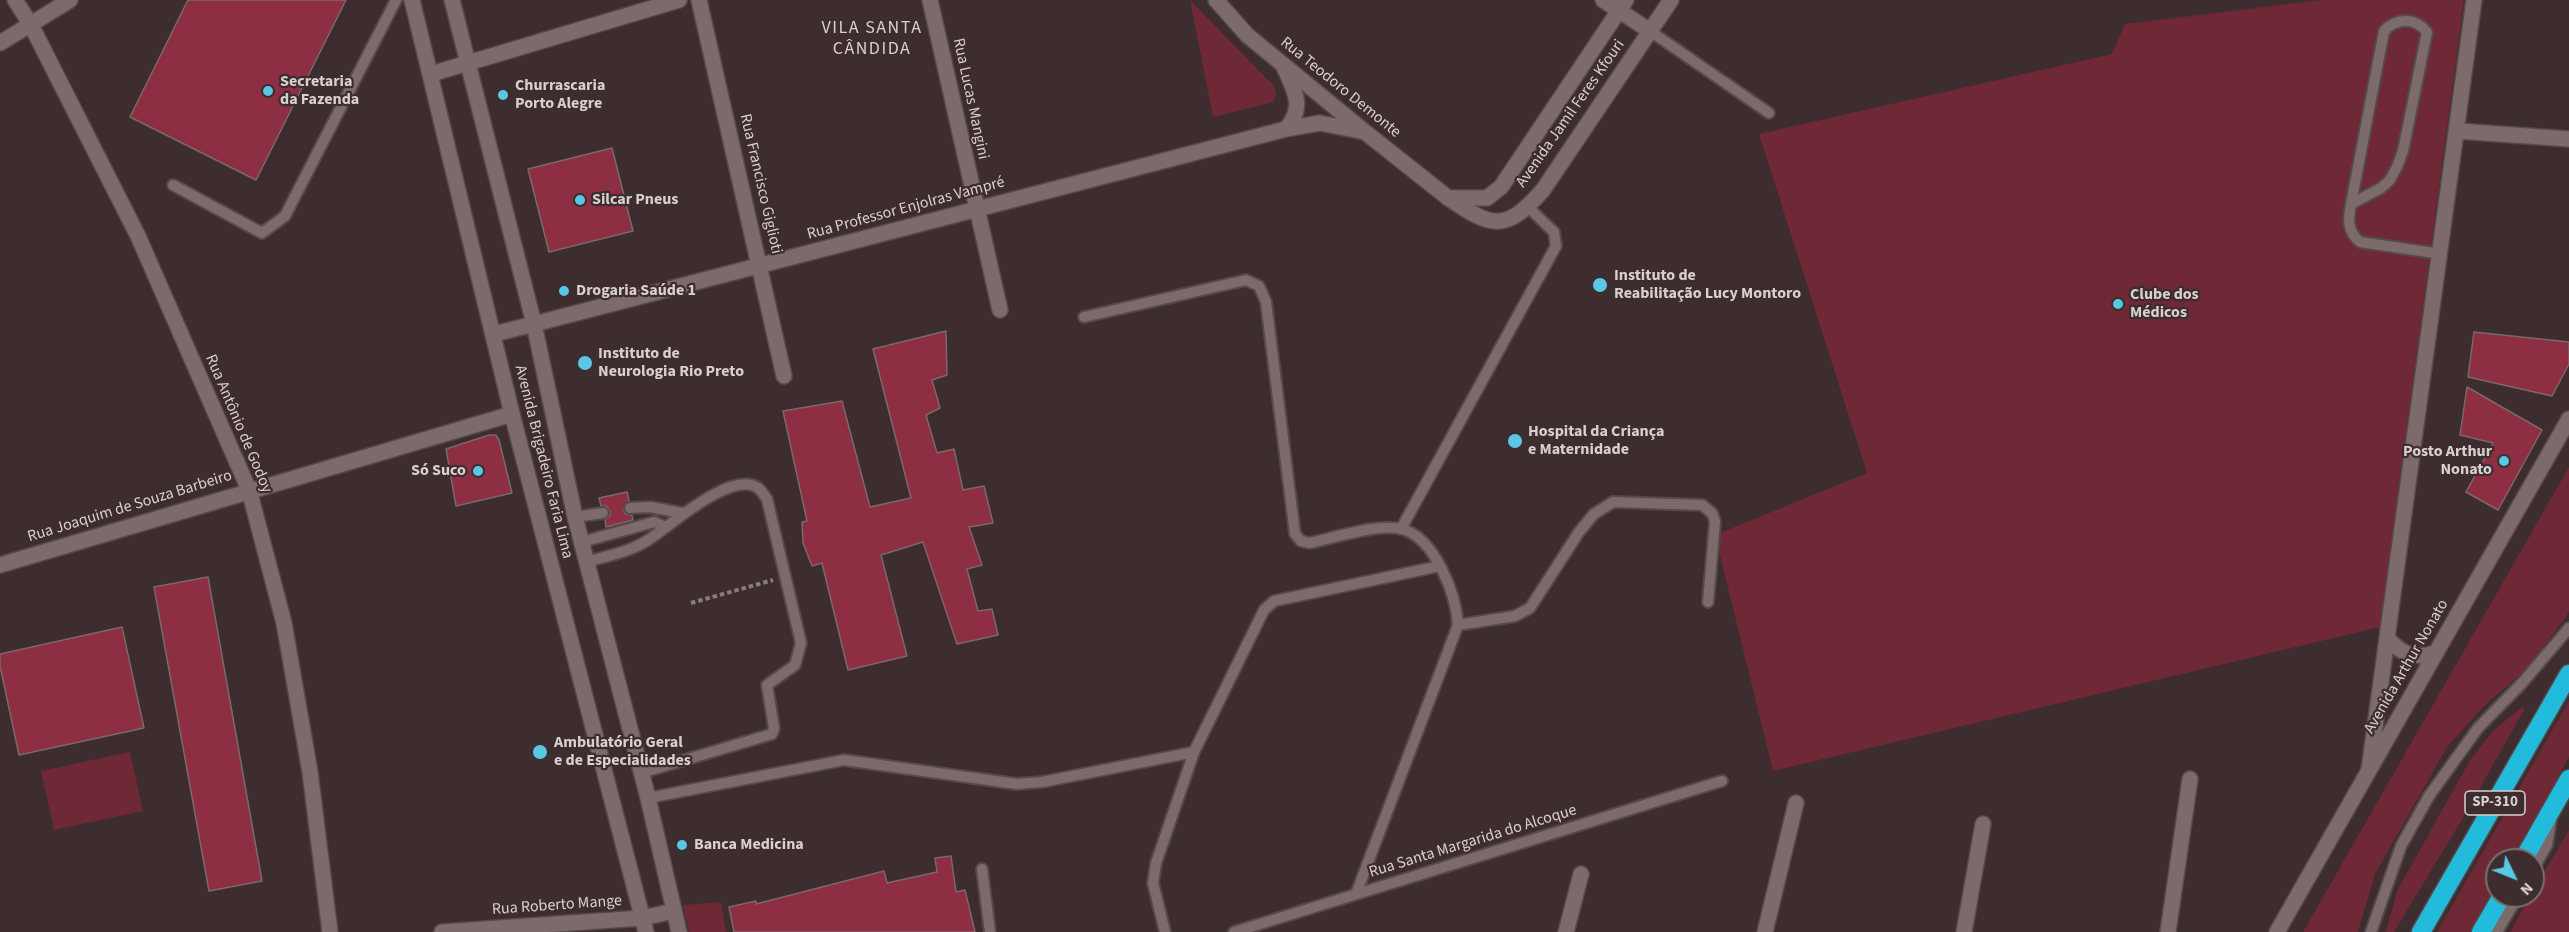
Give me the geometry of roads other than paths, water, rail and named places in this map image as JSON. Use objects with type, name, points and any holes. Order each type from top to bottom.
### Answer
[{"type":"highway","name":"SP-310","points":[[2421,932],[2569,674]]},
{"type":"highway","name":"SP-310","points":[[2530,848],[2569,779]]},
{"type":"highway","points":[[2481,932],[2495,908]]},
{"type":"street","name":"Rua Antônio de Godoy","points":[[15,0],[31,25],[138,236],[249,490],[284,623],[310,772],[330,932]]},
{"type":"street","points":[[0,44],[70,0]]},
{"type":"street","name":"Avenida Brigadeiro Faria Lima","points":[[412,0],[512,414],[644,925]]},
{"type":"street","name":"Avenida Brigadeiro Faria Lima","points":[[452,0],[534,324],[575,517],[648,798],[679,932]]},
{"type":"street","points":[[431,74],[679,0]]},
{"type":"street","name":"Rua Francisco Giglioti","points":[[699,0],[784,376]]},
{"type":"street","name":"Rua Lucas Mangini","points":[[930,0],[1000,310]]},
{"type":"street","name":"Rua Teodoro Demonte","points":[[1216,0],[1247,35],[1447,197]]},
{"type":"street","points":[[1603,0],[1622,5],[1650,31]]},
{"type":"street","name":"Avenida Jamil Feres Kfouri","points":[[1447,197],[1476,217],[1492,222],[1506,221],[1528,207],[1543,190],[1671,0]]},
{"type":"street","points":[[2369,770],[2389,640],[2474,0]]},
{"type":"street","name":"Avenida Jamil Feres Kfouri","points":[[1447,197],[1467,200],[1487,198],[1501,187],[1622,5]]},
{"type":"street","points":[[1283,65],[1297,100],[1296,117],[1286,129]]},
{"type":"street","name":"Rua Professor Enjolras Vampré","points":[[494,334],[1286,129],[1320,123],[1365,132]]},
{"type":"street","points":[[2458,131],[2569,139]]},
{"type":"street","name":"Rua Joaquim de Souza Barbeiro","points":[[0,565],[512,414]]},
{"type":"street","name":"Avenida Arthur Nonato","points":[[2277,932],[2569,419]]},
{"type":"street","points":[[2389,640],[2398,650],[2409,656],[2422,657],[2435,654]]},
{"type":"street","points":[[2168,932],[2190,779]]},
{"type":"street","points":[[1764,932],[1796,803]]},
{"type":"street","points":[[1964,932],[1983,824]]},
{"type":"street","points":[[1566,932],[1581,874]]},
{"type":"street","name":"Rua Roberto Mange","points":[[442,932],[644,925],[674,911]]},
{"type":"lane","points":[[173,185],[262,233],[274,226],[285,216],[396,0]]},
{"type":"lane","points":[[2351,204],[2390,180],[2403,151],[2427,32],[2413,22],[2402,21],[2391,24],[2384,31],[2351,204],[2349,226],[2352,235],[2360,242],[2441,254]]},
{"type":"lane","points":[[1650,31],[1769,113]]},
{"type":"lane","points":[[1401,529],[1556,246],[1554,232],[1528,207]]},
{"type":"lane","points":[[1084,317],[1246,280],[1259,286],[1266,302],[1295,534],[1301,541],[1310,543],[1386,527],[1401,529],[1416,535],[1440,566],[1451,590],[1458,625],[1356,894]]},
{"type":"lane","points":[[586,562],[630,549],[666,527],[682,513],[734,486],[751,485],[758,488],[767,499],[801,643],[795,665],[767,685],[774,728],[767,737],[641,773]]},
{"type":"lane","points":[[1458,625],[1515,616],[1530,608],[1579,532],[1594,514],[1612,502],[1702,505],[1712,513],[1715,521],[1708,602]]},
{"type":"lane","points":[[630,508],[650,507],[682,513]]},
{"type":"lane","points":[[575,517],[603,513]]},
{"type":"lane","points":[[582,542],[654,522],[666,527]]},
{"type":"lane","points":[[1165,932],[1153,883],[1156,863],[1194,752],[1264,610],[1274,601],[1440,566]]},
{"type":"lane","points":[[2371,932],[2401,846],[2429,796],[2478,728],[2523,682],[2569,627]]},
{"type":"lane","points":[[648,798],[844,760],[1017,784],[1042,782],[1194,752]]},
{"type":"lane","name":"Rua Santa Margarida do Alcoque","points":[[1234,932],[1722,781]]},
{"type":"lane","points":[[2545,848],[2552,808]]},
{"type":"lane","points":[[982,869],[990,932]]},
{"type":"lane","points":[[2497,932],[2511,908]]},
{"type":"place","name":"Secretaria da Fazenda","points":[[268,91]]},
{"type":"place","name":"Churrascaria Porto Alegre","points":[[503,95]]},
{"type":"place","name":"Silcar Pneus","points":[[580,200]]},
{"type":"place","name":"Instituto de Reabilitação Lucy Montoro","points":[[1600,285]]},
{"type":"place","name":"Drogaria Saúde 1","points":[[564,291]]},
{"type":"place","name":"Clube dos Médicos","points":[[2118,304]]},
{"type":"place","name":"Instituto de Neurologia Rio Preto","points":[[585,363]]},
{"type":"place","name":"Hospital da Criança e Maternidade","points":[[1515,441]]},
{"type":"place","name":"Posto Arthur Nonato","points":[[2504,461]]},
{"type":"place","name":"Só Suco","points":[[478,471]]},
{"type":"place","name":"Ambulatório Geral e de Especialidades","points":[[540,752]]},
{"type":"place","name":"Banca Medicina","points":[[682,845]]},
{"type":"district","name":"VILA SANTA CÂNDIDA","points":[[872,39]]}]
